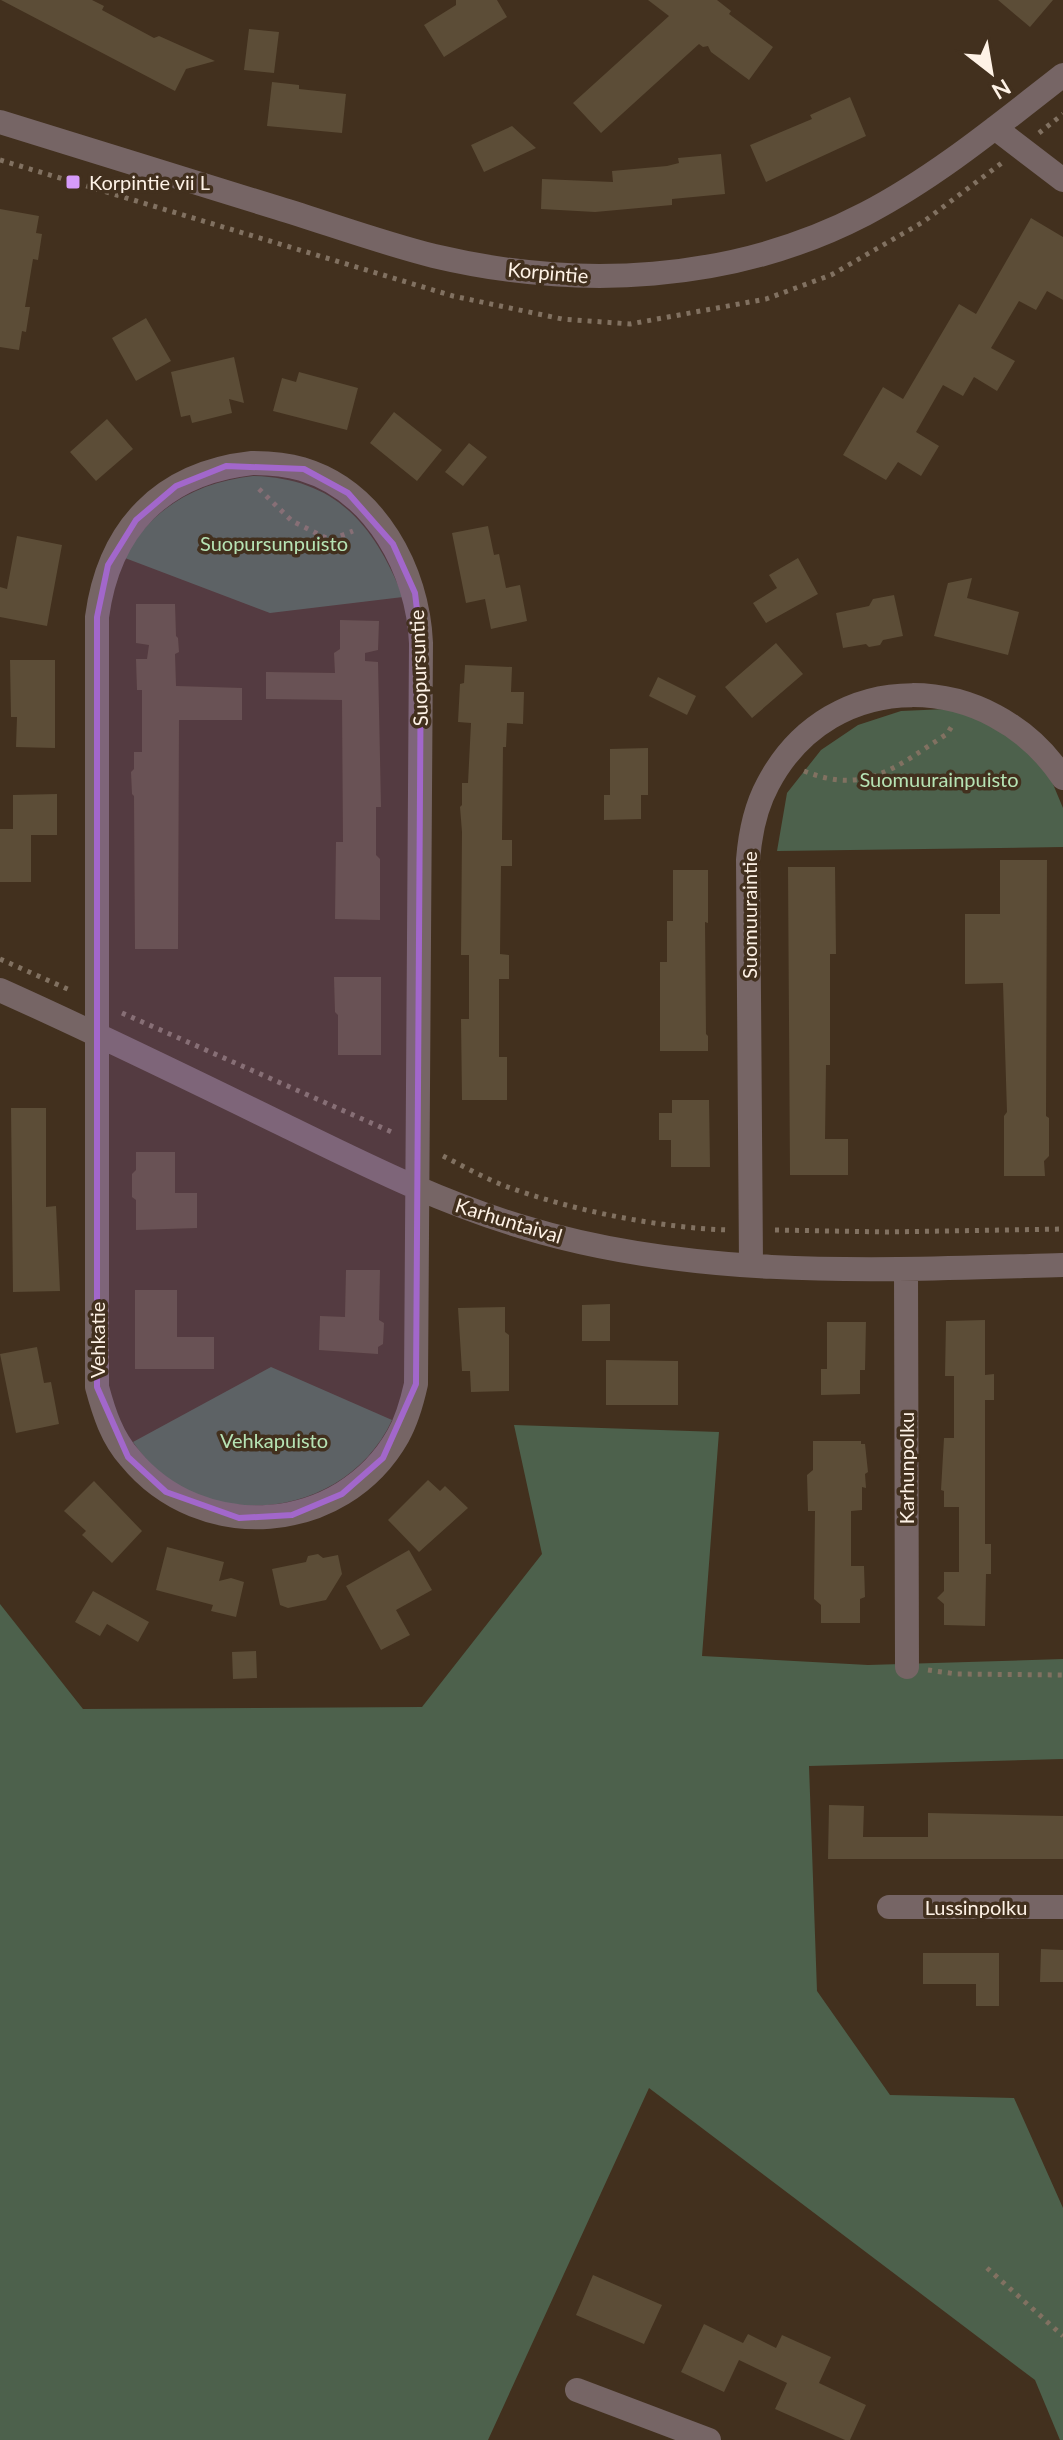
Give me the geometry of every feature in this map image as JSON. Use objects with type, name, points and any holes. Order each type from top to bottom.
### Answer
[{"type":"street","name":"Korpintie","points":[[0,122],[433,256],[515,272],[573,277],[645,275],[695,270],[753,258],[811,238],[864,214],[913,186],[1063,75]]},
{"type":"street","points":[[995,128],[1063,180]]},
{"type":"street","name":"Suopursuntie","points":[[96,1032],[97,617],[100,591],[108,565],[120,541],[154,501],[200,474],[238,465],[279,464],[304,469],[348,493],[377,521],[406,571],[415,593],[420,619],[419,1191]]},
{"type":"street","name":"Suomuuraintie","points":[[751,1265],[748,860],[750,834],[767,784],[782,762],[819,725],[866,702],[917,694],[943,696],[992,711],[1034,741],[1063,778]]},
{"type":"street","name":"Karhuntaival","points":[[0,990],[96,1032],[419,1191],[523,1227],[593,1245],[698,1263],[906,1269],[1063,1265]]},
{"type":"street","name":"Vehkatie","points":[[96,1032],[97,1387],[103,1412],[128,1457],[166,1492],[189,1505],[239,1518],[265,1519],[292,1515],[318,1507],[342,1494],[364,1478],[383,1458],[404,1423],[416,1384],[419,1191]]},
{"type":"street","name":"Karhunpolku","points":[[906,1269],[907,1667]]},
{"type":"street","name":"Lussinpolku","points":[[889,1907],[1063,1907]]},
{"type":"street","points":[[577,2390],[709,2440]]},
{"type":"path","points":[[238,465],[272,505],[292,521],[330,540],[377,521]]},
{"type":"path","points":[[782,762],[826,780],[853,782],[889,771],[947,734],[968,702]]},
{"type":"path","points":[[0,959],[419,1145],[504,1186],[577,1207],[671,1226],[751,1230],[886,1232],[1063,1229]]},
{"type":"path","points":[[907,1667],[956,1674],[1063,1675]]},
{"type":"path","points":[[987,2268],[1063,2336]]},
{"type":"highlighted area","points":[[226,466],[304,469],[348,493],[393,544],[415,593],[421,643],[416,1384],[383,1458],[342,1494],[292,1515],[239,1518],[166,1492],[128,1457],[97,1387],[97,617],[108,565],[136,520],[176,486]]},
{"type":"green space","name":"Suopursunpuisto","points":[[253,476],[307,485],[348,510],[379,548],[403,597],[270,613],[125,558],[148,525],[178,500],[213,484]]},
{"type":"green space","name":"Suomuurainpuisto","points":[[946,709],[987,718],[1022,744],[1050,777],[1063,808],[1063,847],[777,851],[787,793],[821,750],[858,725],[901,711]]},
{"type":"green space","name":"Vehkapuisto","points":[[271,1367],[392,1420],[370,1454],[341,1480],[306,1497],[268,1505],[230,1504],[193,1493],[160,1473],[133,1442]]},
{"type":"green space","points":[[514,1425],[719,1432],[702,1656],[868,1665],[1063,1659],[1063,1759],[809,1766],[817,1991],[890,2095],[1014,2098],[1063,2208],[1063,2440],[1060,2440],[1035,2380],[649,2088],[488,2440],[0,2440],[0,1604],[83,1709],[422,1707],[542,1554]]},
{"type":"building","points":[[1,0],[92,0],[104,6],[102,10],[154,38],[159,36],[215,61],[186,69],[175,91]]},
{"type":"building","points":[[456,0],[497,0],[507,17],[444,57],[424,25],[456,5]]},
{"type":"building","points":[[648,0],[717,0],[731,11],[729,14],[773,47],[749,80],[711,52],[708,46],[699,44],[601,133],[573,103],[669,16]]},
{"type":"building","points":[[998,0],[1053,0],[1030,27]]},
{"type":"building","points":[[249,29],[279,32],[274,73],[244,70]]},
{"type":"building","points":[[272,82],[299,85],[299,89],[346,94],[342,133],[267,126]]},
{"type":"building","points":[[850,97],[866,136],[766,182],[750,145],[812,119],[810,115]]},
{"type":"building","points":[[512,126],[536,148],[484,172],[471,145]]},
{"type":"building","points":[[721,154],[725,194],[672,199],[672,205],[595,212],[541,209],[542,179],[613,182],[612,171],[667,166],[679,163],[678,158]]},
{"type":"building","points":[[0,209],[39,216],[36,233],[42,234],[38,260],[33,259],[25,307],[30,307],[19,350],[0,347]]},
{"type":"building","points":[[1031,218],[1063,237],[1063,300],[1047,291],[1036,310],[1019,301],[991,348],[1015,361],[997,391],[974,377],[963,396],[943,385],[916,432],[939,446],[921,476],[898,462],[886,480],[843,455],[883,387],[903,399],[959,304],[976,314]]},
{"type":"building","points":[[146,318],[171,361],[136,381],[112,338]]},
{"type":"building","points":[[234,357],[244,403],[229,399],[232,413],[192,423],[190,415],[181,417],[171,372]]},
{"type":"building","points":[[299,372],[358,388],[347,430],[273,411],[282,378],[296,382]]},
{"type":"building","points":[[394,412],[442,450],[417,481],[370,443]]},
{"type":"building","points":[[107,419],[133,449],[96,481],[70,452]]},
{"type":"building","points":[[469,443],[487,457],[463,486],[445,472]]},
{"type":"building","points":[[488,526],[494,555],[499,554],[506,588],[520,585],[527,621],[491,629],[485,599],[466,603],[452,533]]},
{"type":"building","points":[[17,536],[62,545],[47,626],[0,617],[0,587],[7,589]]},
{"type":"building","points":[[798,558],[818,594],[766,623],[753,603],[777,588],[769,575]]},
{"type":"building","points":[[972,578],[967,598],[1019,612],[1008,655],[934,636],[948,583]]},
{"type":"building","points":[[894,595],[903,636],[883,640],[880,645],[843,648],[836,613],[869,606],[873,599]]},
{"type":"building","points":[[136,604],[175,604],[179,652],[175,654],[176,686],[242,688],[242,720],[179,720],[178,949],[135,949],[134,796],[131,772],[134,769],[134,752],[142,752],[142,690],[137,690],[136,659],[147,659],[149,645],[136,643]]},
{"type":"building","points":[[340,620],[379,621],[378,650],[365,653],[365,661],[378,662],[381,807],[376,807],[376,855],[380,859],[380,920],[335,919],[336,842],[343,842],[342,700],[266,699],[266,672],[335,673],[334,653],[340,649]]},
{"type":"building","points":[[776,643],[803,674],[752,718],[725,687]]},
{"type":"building","points":[[10,660],[55,660],[55,748],[16,747],[17,717],[11,717]]},
{"type":"building","points":[[465,665],[512,667],[511,692],[524,692],[523,724],[507,723],[506,747],[503,747],[502,840],[512,840],[512,866],[501,866],[500,954],[509,955],[509,979],[499,979],[499,1057],[507,1057],[507,1100],[462,1100],[461,1019],[469,1019],[469,955],[461,955],[460,807],[462,783],[468,783],[471,723],[458,722],[460,684],[464,683]]},
{"type":"building","points":[[658,677],[696,696],[687,715],[649,696]]},
{"type":"building","points":[[648,748],[648,795],[641,795],[641,819],[604,820],[604,795],[610,795],[610,749]]},
{"type":"building","points":[[57,794],[57,835],[31,835],[31,882],[0,882],[0,829],[13,829],[13,795]]},
{"type":"building","points":[[1000,860],[1047,860],[1046,1116],[1049,1118],[1049,1156],[1044,1161],[1045,1176],[1004,1176],[1004,1116],[1007,1112],[1003,983],[965,984],[965,914],[1000,914]]},
{"type":"building","points":[[788,867],[835,867],[836,954],[830,954],[830,1065],[826,1065],[825,1139],[848,1139],[848,1175],[790,1175]]},
{"type":"building","points":[[673,870],[708,870],[708,923],[705,922],[708,1051],[660,1051],[660,962],[667,962],[667,921],[673,921]]},
{"type":"building","points":[[334,977],[381,977],[381,1055],[338,1055]]},
{"type":"building","points":[[672,1100],[709,1100],[710,1167],[671,1167],[671,1140],[659,1140],[659,1113],[672,1113]]},
{"type":"building","points":[[11,1108],[46,1108],[46,1207],[56,1206],[60,1291],[13,1292]]},
{"type":"building","points":[[136,1152],[175,1152],[175,1193],[197,1193],[197,1228],[136,1230],[132,1174],[136,1170]]},
{"type":"building","points":[[346,1270],[380,1270],[379,1320],[384,1323],[383,1344],[378,1347],[378,1354],[319,1350],[320,1316],[345,1317]]},
{"type":"building","points":[[135,1290],[177,1290],[177,1337],[214,1337],[214,1369],[135,1369]]},
{"type":"building","points":[[610,1304],[610,1341],[582,1341],[582,1305]]},
{"type":"building","points":[[505,1307],[505,1332],[509,1335],[509,1391],[471,1392],[470,1371],[462,1371],[458,1308]]},
{"type":"building","points":[[985,1320],[985,1375],[994,1374],[994,1400],[985,1400],[985,1544],[991,1544],[991,1574],[986,1574],[985,1626],[944,1625],[944,1604],[937,1598],[944,1591],[944,1572],[959,1572],[959,1507],[944,1507],[944,1491],[941,1490],[944,1438],[954,1438],[954,1376],[945,1376],[946,1321]]},
{"type":"building","points":[[827,1322],[866,1322],[865,1370],[860,1370],[860,1394],[821,1395],[821,1369],[827,1369]]},
{"type":"building","points":[[37,1347],[44,1383],[51,1382],[59,1424],[16,1433],[0,1354]]},
{"type":"building","points":[[606,1360],[678,1361],[678,1405],[606,1405]]},
{"type":"building","points":[[813,1441],[861,1441],[865,1444],[868,1472],[865,1474],[866,1488],[862,1487],[862,1510],[851,1511],[851,1566],[864,1566],[865,1597],[860,1599],[860,1623],[821,1623],[821,1605],[814,1599],[815,1511],[808,1511],[807,1475],[813,1470]]},
{"type":"building","points":[[428,1480],[440,1491],[445,1486],[468,1508],[419,1552],[388,1520]]},
{"type":"building","points":[[94,1481],[142,1531],[112,1563],[82,1535],[86,1531],[64,1511]]},
{"type":"building","points":[[167,1547],[224,1562],[219,1581],[231,1578],[244,1582],[236,1617],[211,1611],[213,1605],[156,1590]]},
{"type":"building","points":[[409,1550],[432,1590],[396,1610],[410,1635],[381,1650],[346,1586]]},
{"type":"building","points":[[318,1554],[323,1558],[338,1555],[342,1574],[326,1600],[288,1608],[280,1605],[272,1569],[306,1562],[308,1556]]},
{"type":"building","points":[[93,1591],[149,1622],[138,1642],[107,1624],[100,1636],[75,1622]]},
{"type":"building","points":[[256,1651],[257,1678],[233,1679],[232,1652]]},
{"type":"building","points":[[829,1805],[864,1806],[863,1837],[928,1837],[928,1813],[1063,1816],[1063,1859],[828,1859]]},
{"type":"building","points":[[1041,1949],[1063,1950],[1063,1982],[1040,1982]]},
{"type":"building","points":[[923,1953],[999,1953],[999,2006],[976,2006],[976,1984],[923,1984]]},
{"type":"building","points":[[593,2275],[662,2305],[644,2344],[576,2315]]},
{"type":"building","points":[[704,2324],[743,2343],[748,2334],[776,2348],[782,2335],[831,2357],[819,2383],[866,2405],[850,2440],[775,2409],[787,2383],[739,2360],[724,2392],[681,2372]]},
{"type":"place","name":"Korpintie vii L","points":[[73,182]]}]
